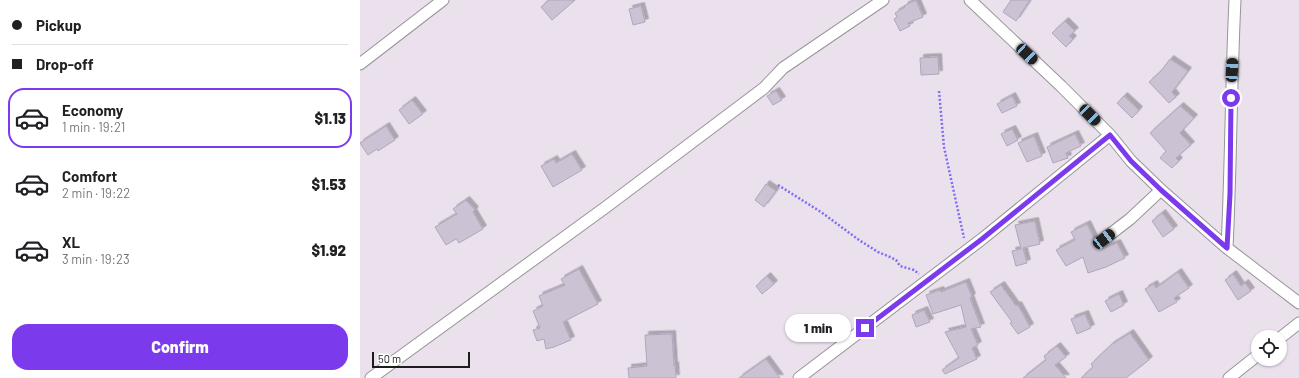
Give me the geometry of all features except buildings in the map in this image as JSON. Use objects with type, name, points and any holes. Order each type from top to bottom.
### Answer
[{"type":"street","points":[[360,64],[443,0]]},
{"type":"street","points":[[371,378],[606,207],[764,88],[783,68],[882,0]]},
{"type":"street","points":[[970,0],[1061,86],[1110,135],[1131,161],[1161,190],[1227,248],[1299,303]]},
{"type":"street","points":[[1227,248],[1230,194],[1235,0]]},
{"type":"street","points":[[798,378],[1046,188],[1110,135]]},
{"type":"street","points":[[1104,239],[1130,219],[1161,190]]},
{"type":"street","points":[[1287,332],[1299,323]]},
{"type":"street","points":[[1229,378],[1251,361]]},
{"type":"path","points":[[939,91],[944,147],[966,250]]},
{"type":"path","points":[[778,186],[821,212],[878,252],[896,260],[900,266],[914,270],[927,280]]},
{"type":"route","points":[[865,328],[982,239],[1110,135],[1131,161],[1161,190],[1227,248],[1230,194],[1231,98]]}]
